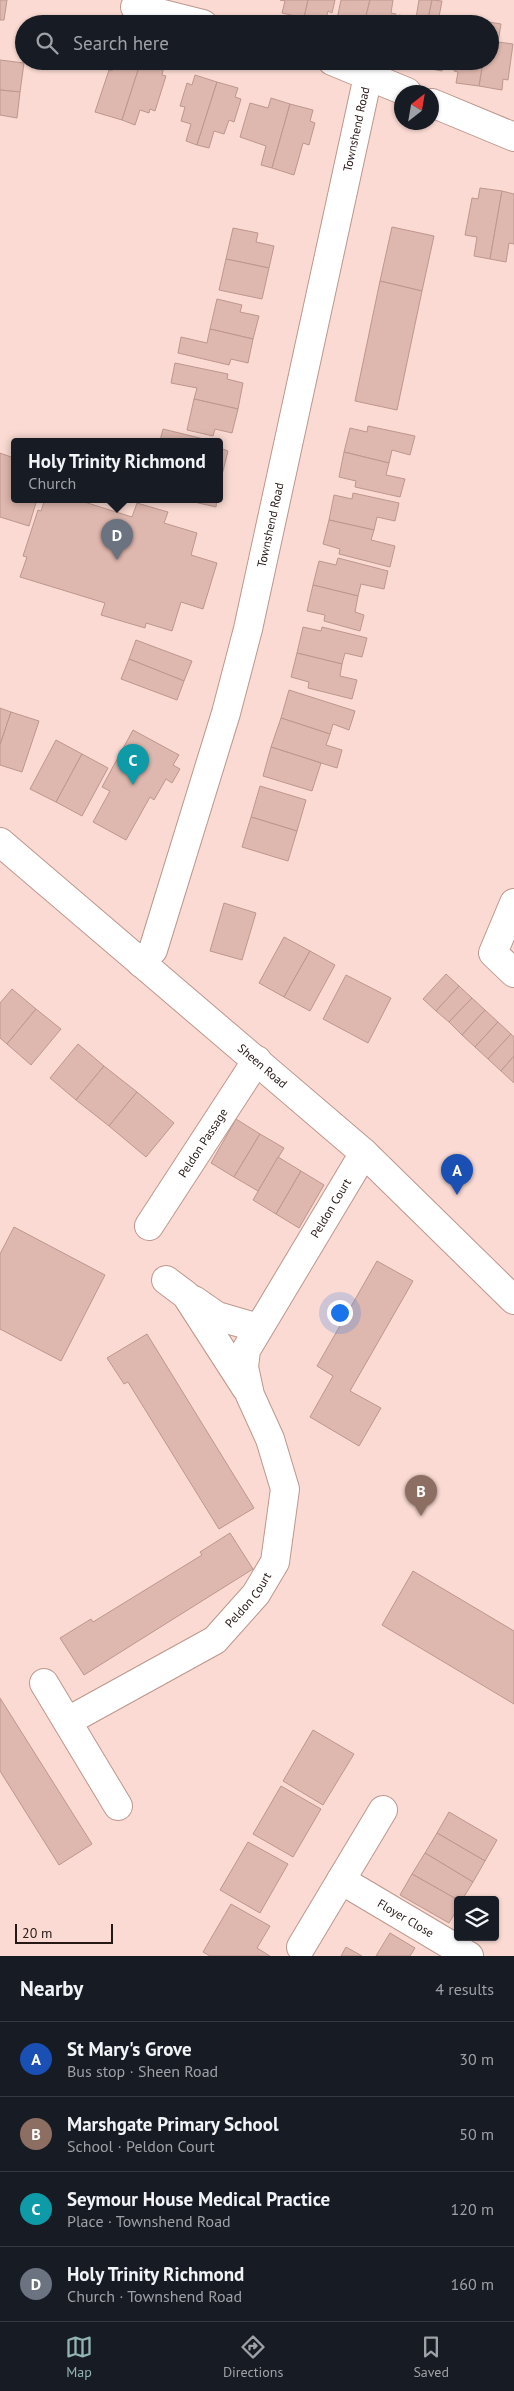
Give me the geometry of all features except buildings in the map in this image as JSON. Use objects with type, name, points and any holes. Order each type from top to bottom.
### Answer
[{"type":"street","points":[[135,8],[165,15]]},
{"type":"street","points":[[354,70],[394,87]]},
{"type":"street","name":"Townshend Road","points":[[141,963],[153,950],[226,714],[248,629],[368,76]]},
{"type":"street","points":[[439,106],[514,137]]},
{"type":"street","name":"Sheen Road","points":[[0,842],[364,1153],[511,1288]]},
{"type":"street","points":[[514,903],[493,953],[514,973]]},
{"type":"street","name":"Peldon Passage","points":[[149,1226],[257,1060]]},
{"type":"street","name":"Peldon Court","points":[[250,1396],[244,1367],[246,1350],[364,1153]]},
{"type":"street","name":"Peldon Court","points":[[68,1721],[215,1640],[256,1594],[275,1562],[285,1489],[270,1439],[250,1396],[176,1288],[217,1316],[258,1328]]},
{"type":"street","points":[[44,1683],[118,1806]]},
{"type":"street","points":[[301,1947],[383,1810]]},
{"type":"street","name":"Floyer Close","points":[[341,1880],[469,1956]]},
{"type":"place","name":"Holy Trinity Richmond","points":[[117,560]]},
{"type":"place","name":"Seymour House Medical Practice","points":[[133,785]]},
{"type":"place","name":"St Mary's Grove","points":[[457,1195]]},
{"type":"place","name":"Marshgate Primary School","points":[[421,1516]]}]
